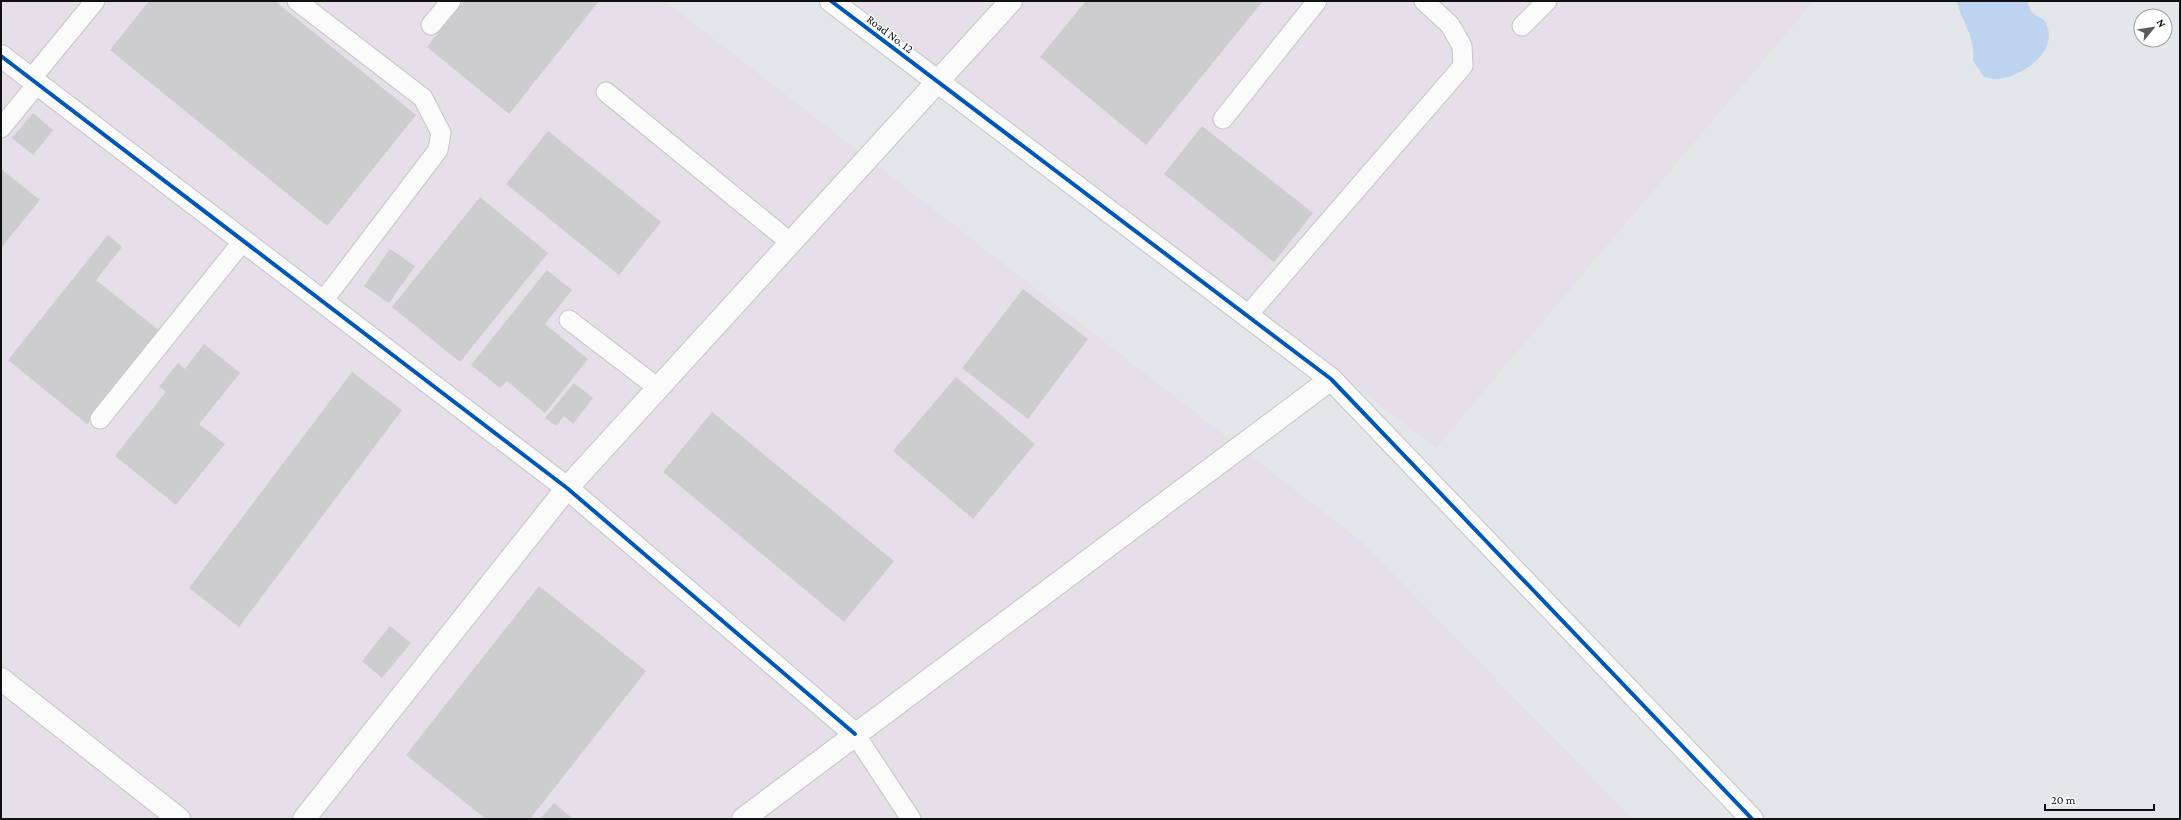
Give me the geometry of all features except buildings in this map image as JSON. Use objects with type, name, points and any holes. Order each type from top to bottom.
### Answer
[{"type":"street","name":"Road No. 12","points":[[831,1],[937,83],[1331,379],[1752,819]]},
{"type":"street","points":[[304,819],[567,488],[1011,1]]},
{"type":"street","points":[[1,56],[567,488],[855,734]]},
{"type":"street","points":[[743,819],[1331,379]]},
{"type":"street","points":[[1,679],[179,819]]},
{"type":"lane","points":[[1,128],[34,81],[95,1]]},
{"type":"lane","points":[[297,1],[423,98],[441,133],[438,150],[323,301]]},
{"type":"lane","points":[[431,25],[451,1]]},
{"type":"lane","points":[[1223,119],[1317,1]]},
{"type":"lane","points":[[1247,316],[1463,66],[1462,46],[1450,25],[1424,1]]},
{"type":"lane","points":[[1522,26],[1547,1]]},
{"type":"lane","points":[[606,92],[791,243]]},
{"type":"lane","points":[[100,419],[243,240]]},
{"type":"lane","points":[[569,320],[658,388]]},
{"type":"lane","points":[[855,734],[911,819]]},
{"type":"shaded area","points":[[1,1],[665,1],[1361,541],[1633,819],[1,819]]},
{"type":"shaded area","points":[[853,1],[1814,1],[1436,448]]},
{"type":"water","points":[[1957,1],[2027,1],[2032,13],[2044,20],[2048,29],[2048,43],[2044,51],[2032,64],[2016,74],[1997,79],[1984,77],[1973,61],[1971,37]]},
{"type":"cycle path","points":[[831,1],[1331,379],[1752,819]]},
{"type":"cycle path","points":[[1,56],[567,488],[855,734]]}]
